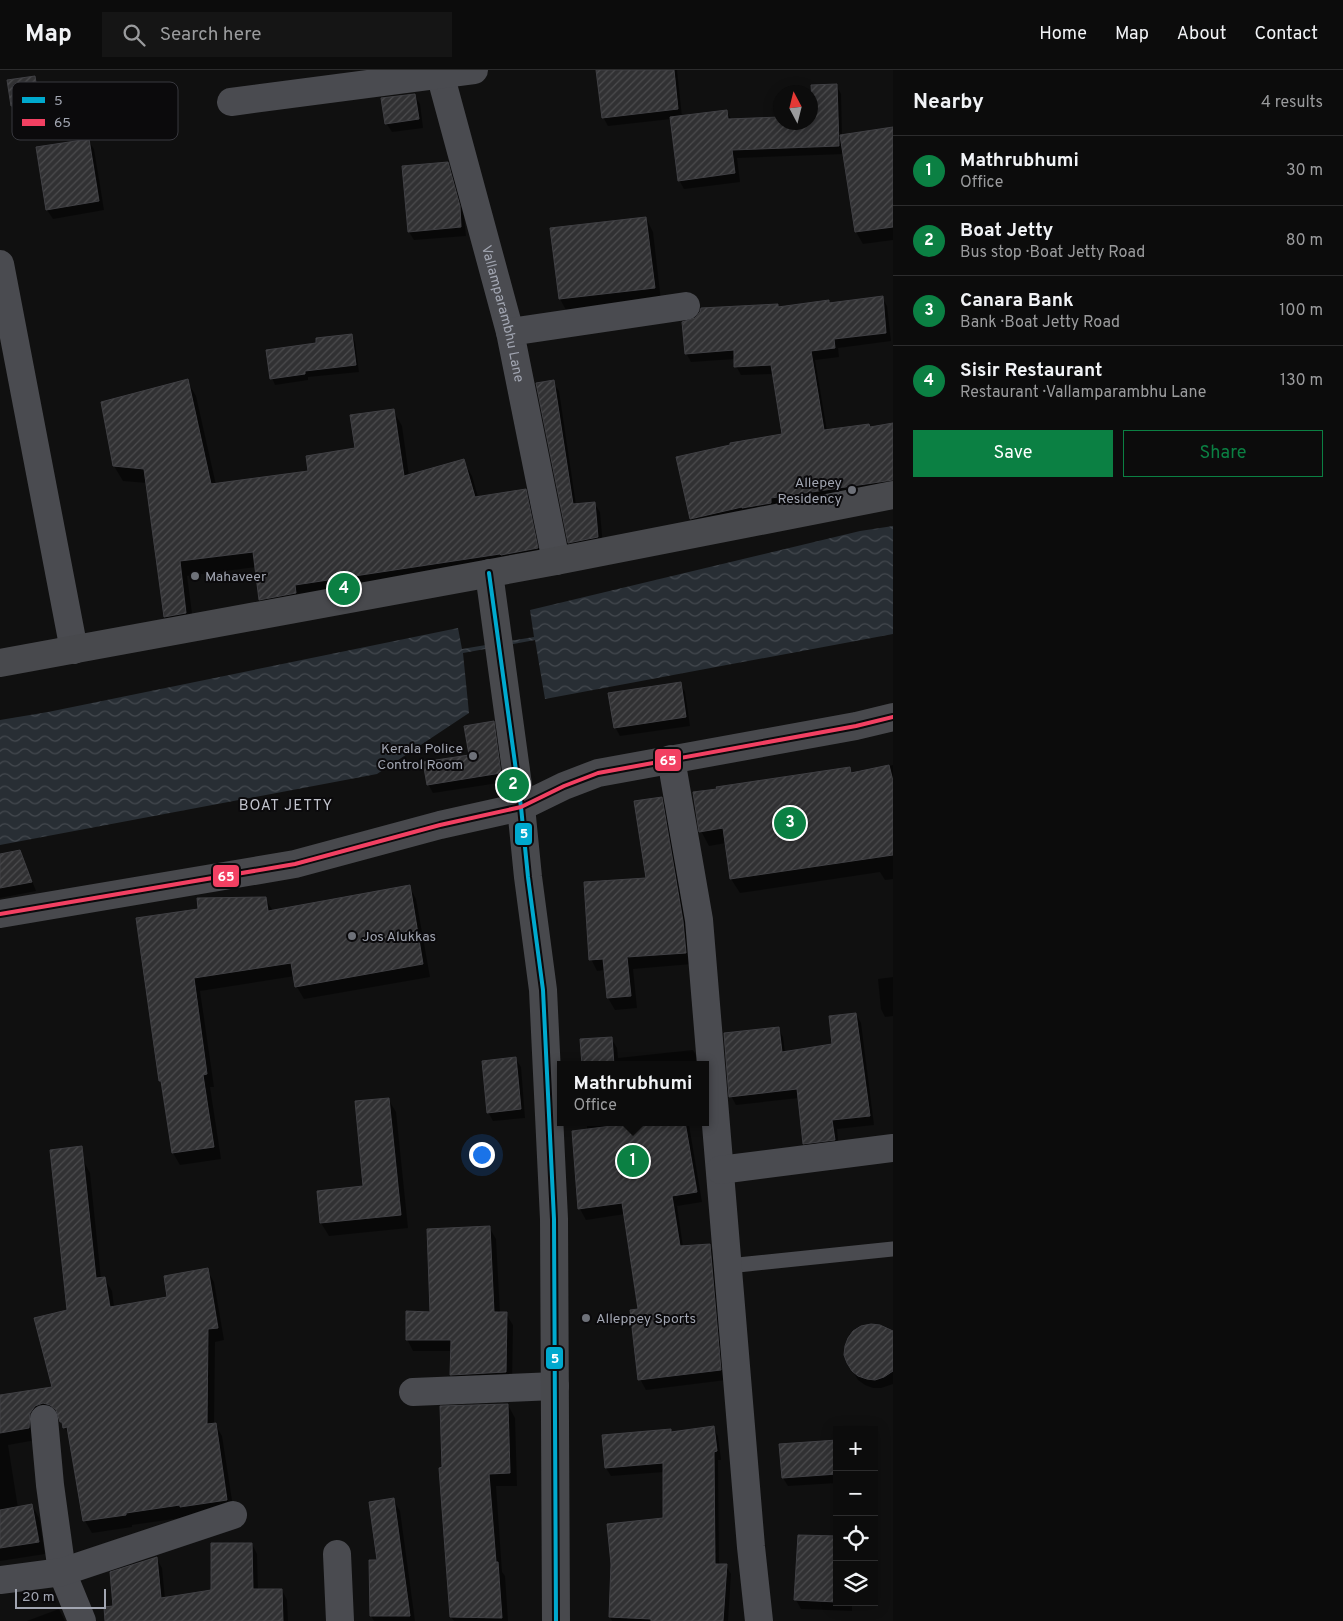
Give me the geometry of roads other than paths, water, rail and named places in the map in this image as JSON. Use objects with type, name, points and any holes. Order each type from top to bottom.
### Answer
[{"type":"main road","points":[[0,663],[556,561],[893,495]]},
{"type":"main road","points":[[489,573],[521,807],[543,990],[554,1219],[556,1621]]},
{"type":"main road","points":[[0,914],[295,864],[440,825],[521,807],[564,786],[598,774],[856,726],[893,717]]},
{"type":"street","points":[[231,102],[439,73],[474,70]]},
{"type":"street","name":"Vallamparambhu Lane","points":[[439,73],[510,332],[556,561]]},
{"type":"street","points":[[0,264],[74,650]]},
{"type":"street","points":[[510,332],[686,306]]},
{"type":"street","points":[[671,759],[699,920],[759,1621]]},
{"type":"street","points":[[720,1170],[893,1148]]},
{"type":"street","points":[[413,1392],[555,1386]]},
{"type":"street","points":[[44,1419],[50,1486],[62,1572],[82,1621]]},
{"type":"street","points":[[0,1580],[62,1572],[233,1515]]},
{"type":"street","points":[[336,1554],[340,1621]]},
{"type":"lane","points":[[728,1266],[893,1249]]},
{"type":"water","points":[[893,526],[893,634],[545,699],[535,640],[463,653],[469,713],[377,774],[0,845],[0,720],[48,712],[458,628],[462,649],[534,637],[530,610],[860,531]]},
{"type":"place","name":"Allepey Residency","points":[[852,490]]},
{"type":"place","name":"Mahaveer","points":[[195,576]]},
{"type":"place","name":"Sisir Restaurant","points":[[344,589]]},
{"type":"place","name":"Kerala Police Control Room","points":[[473,756]]},
{"type":"place","name":"Boat Jetty","points":[[513,785]]},
{"type":"place","name":"Canara Bank","points":[[790,823]]},
{"type":"place","name":"Jos Alukkas","points":[[352,936]]},
{"type":"place","name":"Mathrubhumi","points":[[633,1161]]},
{"type":"place","name":"Alleppey Sports","points":[[586,1318]]},
{"type":"district","name":"BOAT JETTY","points":[[286,805]]}]
